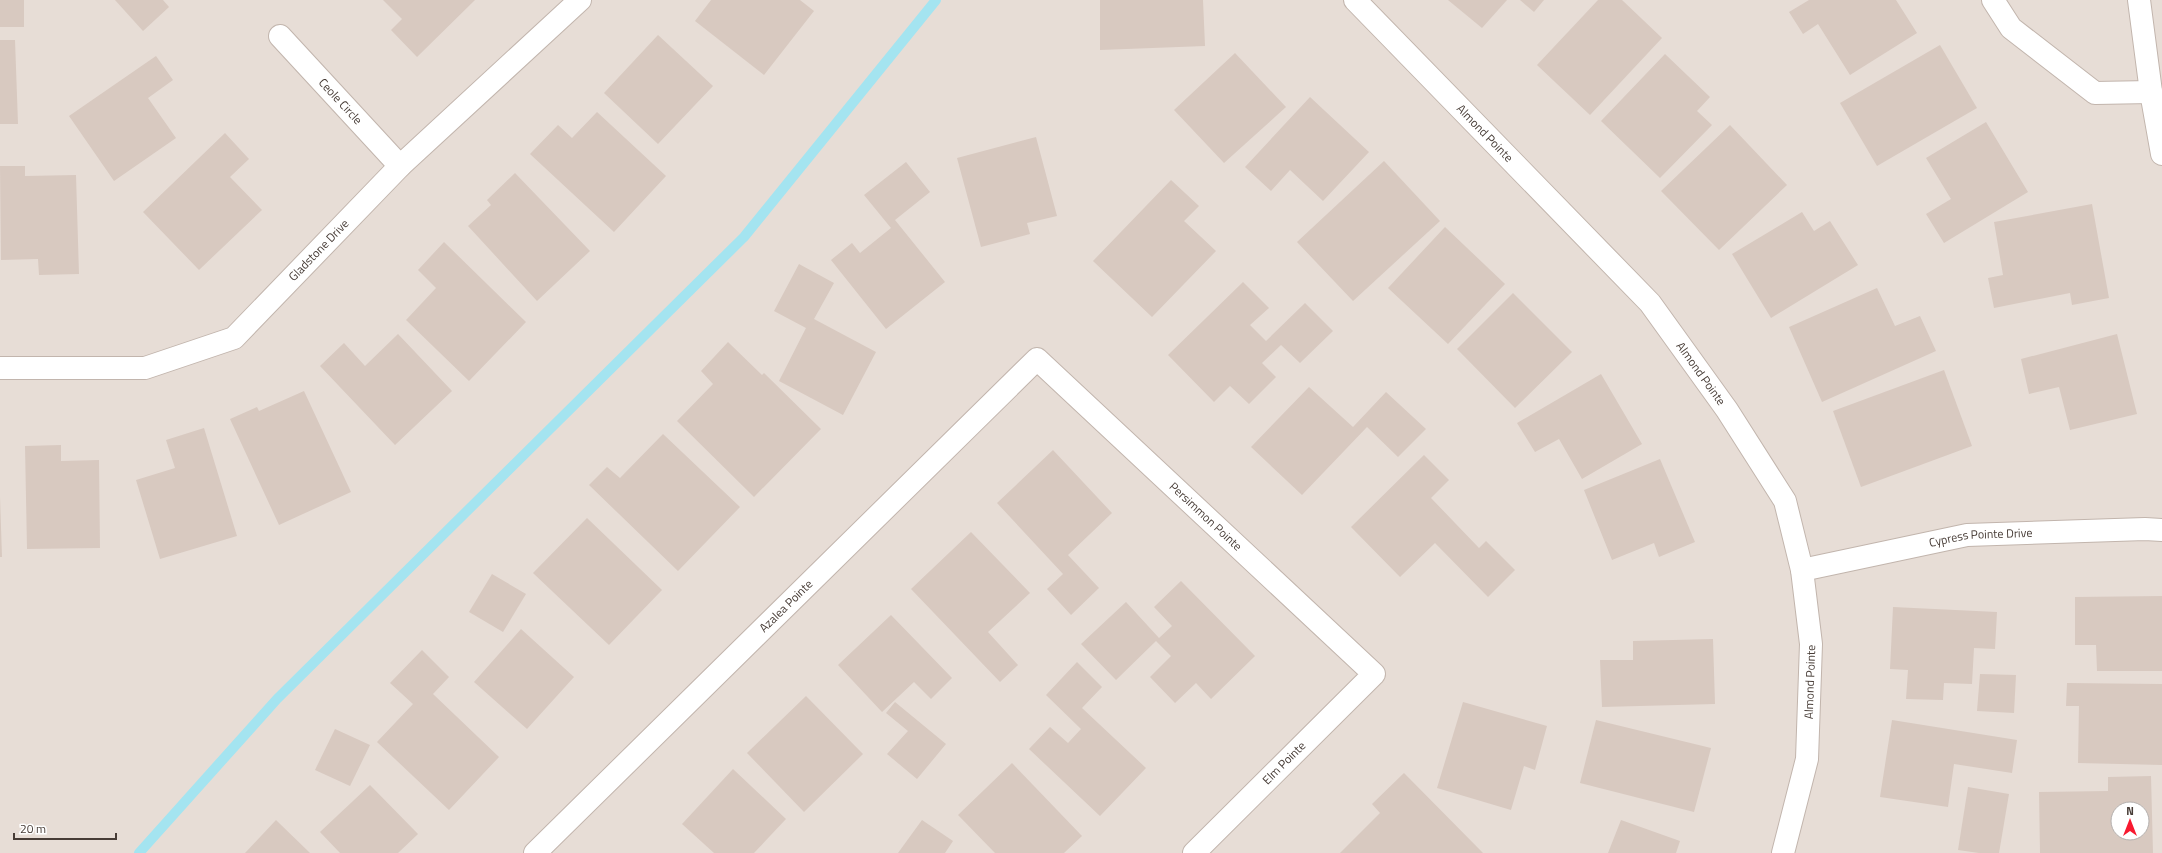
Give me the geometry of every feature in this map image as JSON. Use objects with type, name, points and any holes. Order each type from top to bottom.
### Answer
[{"type":"street","name":"Gladstone Drive","points":[[0,368],[145,368],[234,338],[400,166],[580,0]]},
{"type":"street","name":"Almond Pointe","points":[[1356,0],[1650,303],[1726,410],[1785,501],[1802,570],[1812,644],[1807,759],[1783,853]]},
{"type":"street","points":[[1993,0],[2011,28],[2095,93],[2151,92]]},
{"type":"street","points":[[2139,0],[2151,92],[2162,154]]},
{"type":"street","name":"Ceole Circle","points":[[280,36],[400,166]]},
{"type":"street","name":"Persimmon Pointe","points":[[1037,359],[1374,674]]},
{"type":"street","name":"Azalea Pointe","points":[[535,853],[1037,359]]},
{"type":"street","name":"Cypress Pointe Drive","points":[[1802,570],[1967,535],[2145,529],[2162,530]]},
{"type":"street","name":"Elm Pointe","points":[[1194,853],[1374,674]]},
{"type":"shaded area","points":[[0,0],[2162,0],[2162,853],[0,853]]},
{"type":"building","points":[[0,0],[24,0],[24,27],[0,27]]},
{"type":"building","points":[[115,0],[163,0],[169,7],[143,31]]},
{"type":"building","points":[[383,0],[475,0],[417,57],[391,30],[402,19]]},
{"type":"building","points":[[711,0],[800,0],[814,11],[764,75],[695,21]]},
{"type":"building","points":[[1100,0],[1203,0],[1205,46],[1100,50]]},
{"type":"building","points":[[1448,0],[1507,0],[1482,28]]},
{"type":"building","points":[[1520,0],[1544,0],[1534,12]]},
{"type":"building","points":[[1598,0],[1622,0],[1662,38],[1590,115],[1537,65]]},
{"type":"building","points":[[1809,0],[1896,0],[1917,33],[1850,75],[1818,24],[1803,34],[1789,12]]},
{"type":"building","points":[[658,35],[713,86],[658,144],[604,93]]},
{"type":"building","points":[[0,40],[15,40],[18,124],[0,124]]},
{"type":"building","points":[[1940,45],[1977,108],[1877,166],[1840,103]]},
{"type":"building","points":[[1235,53],[1286,107],[1224,163],[1174,110]]},
{"type":"building","points":[[1665,54],[1710,97],[1697,111],[1712,125],[1660,178],[1601,121]]},
{"type":"building","points":[[156,56],[173,80],[148,98],[176,138],[114,181],[69,116]]},
{"type":"building","points":[[1310,97],[1369,152],[1323,201],[1290,170],[1271,191],[1245,167]]},
{"type":"building","points":[[597,112],[666,176],[614,232],[530,154],[558,125],[572,138]]},
{"type":"building","points":[[1986,122],[2028,192],[1944,243],[1926,214],[1951,199],[1926,158]]},
{"type":"building","points":[[1730,125],[1787,185],[1719,250],[1661,191]]},
{"type":"building","points":[[225,133],[249,159],[230,177],[262,210],[199,270],[143,212]]},
{"type":"building","points":[[1036,137],[1057,216],[1027,223],[1030,234],[981,247],[957,158]]},
{"type":"building","points":[[1384,161],[1440,221],[1353,301],[1297,242]]},
{"type":"building","points":[[906,162],[930,192],[895,220],[945,282],[886,329],[831,260],[852,243],[860,253],[891,228],[864,195]]},
{"type":"building","points":[[0,166],[25,166],[25,176],[76,175],[79,274],[39,275],[38,259],[1,260]]},
{"type":"building","points":[[515,173],[590,251],[537,301],[468,226],[491,205],[487,200]]},
{"type":"building","points":[[1171,180],[1199,206],[1184,221],[1216,251],[1152,317],[1093,261]]},
{"type":"building","points":[[2092,204],[2109,298],[2072,305],[2070,293],[1994,308],[1988,278],[2003,275],[1994,222]]},
{"type":"building","points":[[1802,212],[1814,231],[1830,221],[1858,265],[1771,318],[1732,254]]},
{"type":"building","points":[[1445,227],[1505,284],[1448,344],[1388,288]]},
{"type":"building","points":[[444,242],[526,322],[469,381],[406,320],[436,288],[418,270]]},
{"type":"building","points":[[799,264],[834,283],[814,319],[876,352],[843,415],[779,381],[806,328],[774,311]]},
{"type":"building","points":[[1243,282],[1269,308],[1250,325],[1266,341],[1305,303],[1333,331],[1300,363],[1281,345],[1262,363],[1276,377],[1249,404],[1230,386],[1214,402],[1168,355]]},
{"type":"building","points":[[1877,288],[1895,326],[1920,316],[1936,351],[1822,402],[1789,327]]},
{"type":"building","points":[[1513,293],[1572,352],[1515,408],[1457,349]]},
{"type":"building","points":[[398,334],[452,391],[395,445],[320,366],[344,343],[365,366]]},
{"type":"building","points":[[2117,334],[2137,414],[2070,430],[2059,387],[2029,394],[2021,359]]},
{"type":"building","points":[[728,342],[762,375],[764,373],[821,429],[754,497],[677,421],[713,384],[701,371]]},
{"type":"building","points":[[1944,370],[1972,446],[1861,487],[1833,411]]},
{"type":"building","points":[[1601,374],[1642,444],[1582,479],[1559,439],[1535,452],[1517,423]]},
{"type":"building","points":[[1309,387],[1353,427],[1386,392],[1426,429],[1398,457],[1367,427],[1302,495],[1251,447]]},
{"type":"building","points":[[304,391],[351,492],[279,525],[230,419],[257,407],[259,411]]},
{"type":"building","points":[[204,428],[237,536],[160,559],[136,480],[175,468],[166,440]]},
{"type":"building","points":[[663,434],[740,507],[678,571],[589,485],[607,467],[620,478]]},
{"type":"building","points":[[61,445],[61,461],[99,460],[100,548],[27,549],[25,446]]},
{"type":"building","points":[[1053,450],[1112,513],[1068,555],[1099,588],[1071,615],[1047,589],[1063,574],[997,503]]},
{"type":"building","points":[[1424,455],[1449,480],[1431,498],[1479,548],[1486,541],[1515,570],[1488,597],[1435,543],[1400,577],[1351,527]]},
{"type":"building","points":[[1660,459],[1695,542],[1659,557],[1654,543],[1612,560],[1584,490]]},
{"type":"building","points":[[0,497],[2,557],[0,557]]},
{"type":"building","points":[[587,518],[662,590],[609,645],[533,573]]},
{"type":"building","points":[[971,532],[1030,593],[988,632],[1018,665],[1000,682],[911,589]]},
{"type":"building","points":[[492,574],[526,594],[503,632],[469,612]]},
{"type":"building","points":[[1181,581],[1255,656],[1211,699],[1196,683],[1175,703],[1150,677],[1171,656],[1156,641],[1116,680],[1081,644],[1126,602],[1159,638],[1172,626],[1154,607]]},
{"type":"building","points":[[2162,596],[2162,671],[2097,671],[2096,645],[2075,645],[2075,597]]},
{"type":"building","points":[[1893,607],[1997,612],[1995,649],[1974,648],[1972,684],[1944,683],[1943,700],[1906,699],[1908,670],[1890,669]]},
{"type":"building","points":[[891,615],[952,678],[931,699],[914,682],[882,712],[838,665]]},
{"type":"building","points":[[521,629],[574,677],[527,729],[474,682]]},
{"type":"building","points":[[1713,639],[1715,704],[1602,707],[1600,660],[1633,660],[1633,641]]},
{"type":"building","points":[[422,650],[449,677],[433,694],[499,757],[449,810],[377,742],[413,704],[390,683]]},
{"type":"building","points":[[1077,662],[1102,687],[1082,708],[1146,768],[1100,816],[1029,749],[1050,727],[1068,743],[1081,729],[1046,695]]},
{"type":"building","points":[[1980,674],[2016,675],[2014,713],[1977,711]]},
{"type":"building","points":[[2067,683],[2162,684],[2162,765],[2078,763],[2079,706],[2066,706]]},
{"type":"building","points":[[806,696],[863,754],[804,812],[747,753]]},
{"type":"building","points":[[895,702],[946,744],[917,779],[887,754],[908,731],[886,713]]},
{"type":"building","points":[[1463,702],[1547,726],[1535,770],[1524,766],[1511,810],[1437,788]]},
{"type":"building","points":[[1596,720],[1711,748],[1694,812],[1580,783]]},
{"type":"building","points":[[1892,720],[2017,740],[2012,773],[1954,764],[1948,807],[1880,797]]},
{"type":"building","points":[[335,729],[370,745],[350,786],[315,770]]},
{"type":"building","points":[[1012,763],[1082,836],[1064,853],[995,853],[958,815]]},
{"type":"building","points":[[733,769],[786,819],[754,853],[714,853],[682,824]]},
{"type":"building","points":[[1404,773],[1483,853],[1340,853],[1380,813],[1372,804]]},
{"type":"building","points":[[2151,776],[2153,853],[2040,853],[2039,792],[2108,791],[2108,777]]},
{"type":"building","points":[[370,785],[418,834],[398,853],[340,853],[320,832]]},
{"type":"building","points":[[1968,787],[2009,794],[1999,853],[1979,853],[1958,850]]},
{"type":"building","points":[[276,820],[310,853],[245,853]]},
{"type":"building","points":[[922,820],[953,841],[945,853],[898,853]]},
{"type":"building","points":[[1621,820],[1680,841],[1676,853],[1608,853]]},
{"type":"waterway","points":[[139,853],[277,699],[744,237],[936,0]]}]
